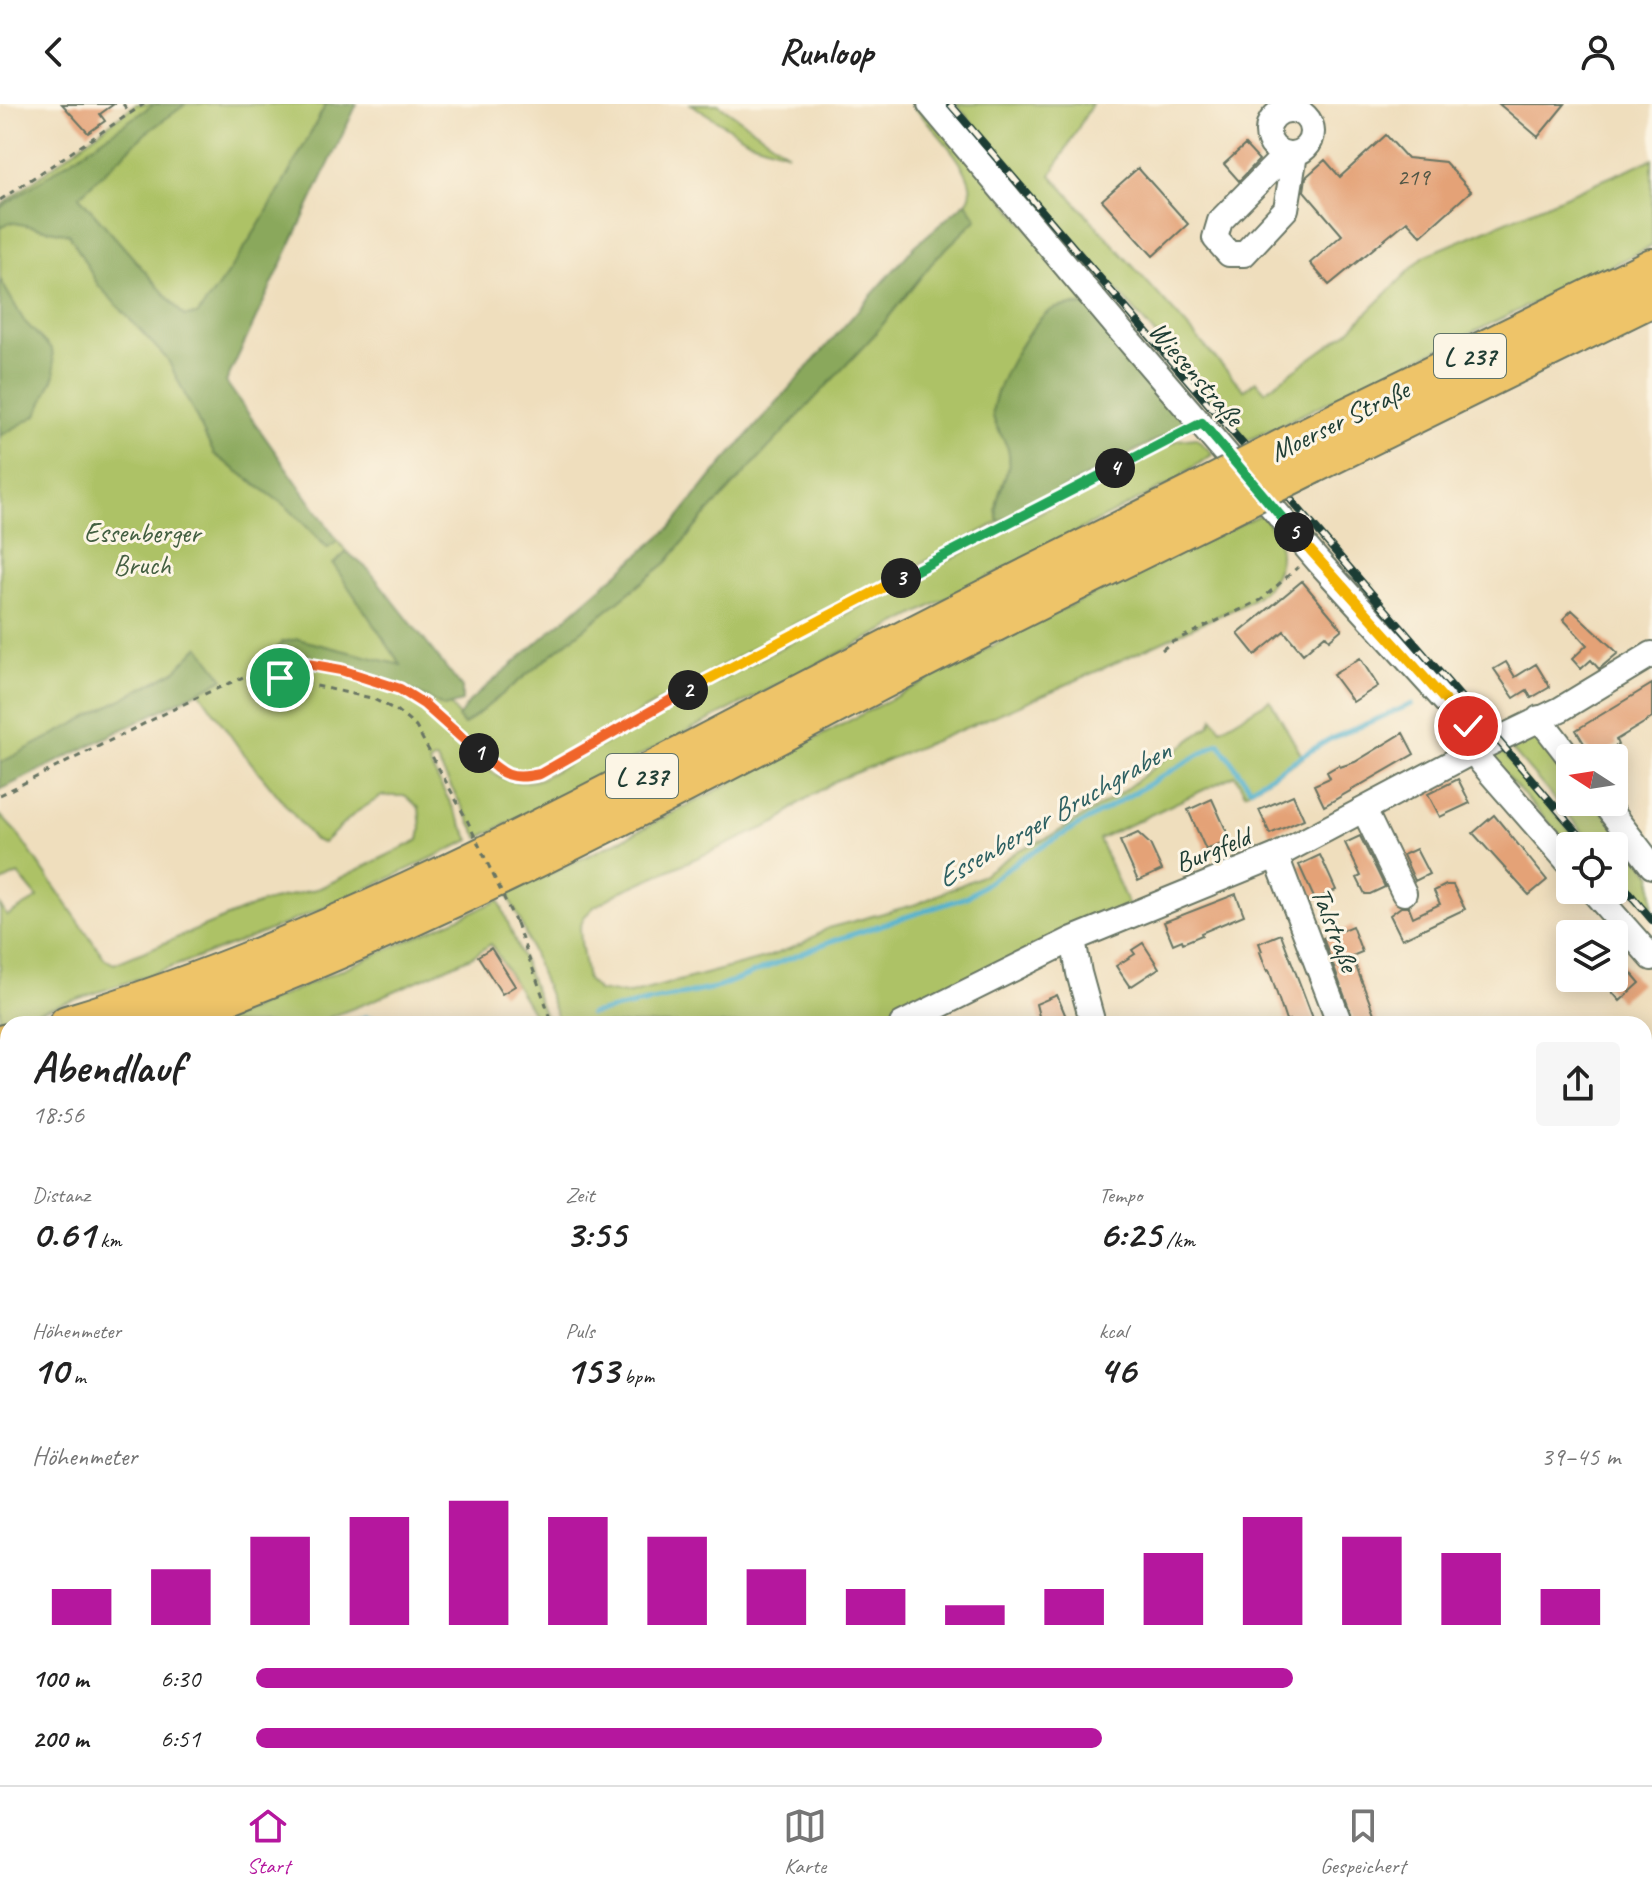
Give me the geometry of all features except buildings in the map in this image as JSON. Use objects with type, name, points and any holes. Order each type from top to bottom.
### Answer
[{"type":"highway","name":"Moerser Straße","points":[[1211,500],[1652,267]]},
{"type":"highway","name":"Moerser Straße","points":[[1300,455],[1652,298]]},
{"type":"highway","name":"L 237","points":[[90,1016],[303,937],[487,854],[923,628],[1211,500]]},
{"type":"highway","name":"L 237","points":[[174,1016],[349,948],[618,821],[962,639],[1211,500]]},
{"type":"street","name":"Wiesenstraße","points":[[930,104],[1311,553],[1468,726],[1481,762],[1556,848]]},
{"type":"street","points":[[1283,110],[1317,111],[1309,145],[1291,154],[1272,146],[1268,132],[1272,119],[1283,110]]},
{"type":"street","name":"Burgfeld","points":[[918,1016],[1073,939],[1276,856],[1476,750],[1561,709],[1652,654]]},
{"type":"street","points":[[1539,718],[1559,744]]},
{"type":"street","points":[[1364,810],[1404,893]]},
{"type":"street","points":[[1614,816],[1652,866]]},
{"type":"street","name":"Talstraße","points":[[1276,856],[1337,1016]]},
{"type":"street","points":[[1604,904],[1652,958]]},
{"type":"street","points":[[1073,939],[1091,1016]]},
{"type":"path","points":[[123,104],[131,114]]},
{"type":"path","points":[[0,200],[144,104]]},
{"type":"path","points":[[0,795],[248,675],[302,663],[341,670],[400,689],[424,704],[502,774],[517,779],[540,774],[713,675],[1202,423]]},
{"type":"path","points":[[1162,650],[1172,642],[1261,600],[1311,553]]},
{"type":"path","points":[[276,668],[280,678],[371,698],[396,710],[416,727],[467,820],[516,923],[550,1016]]},
{"type":"green space","name":"Essenberger Bruch","points":[[136,104],[337,104],[201,394],[308,528],[327,548],[338,541],[347,552],[336,562],[465,724],[667,562],[936,258],[976,219],[966,202],[971,192],[962,166],[911,104],[924,104],[1093,306],[1071,305],[1050,311],[1022,343],[1004,376],[994,406],[994,417],[1009,456],[997,500],[999,522],[896,577],[792,626],[538,770],[527,773],[509,770],[471,740],[463,743],[488,769],[516,782],[540,779],[758,660],[1178,440],[1196,438],[1213,454],[1183,477],[479,838],[436,759],[429,763],[470,840],[340,901],[202,956],[22,1016],[0,1016],[0,905],[7,916],[38,898],[18,874],[0,883],[0,815],[17,833],[105,959],[114,964],[261,903],[320,888],[419,840],[421,829],[419,808],[406,796],[382,796],[355,813],[323,843],[314,840],[240,749],[192,681],[0,774],[0,206]]},
{"type":"green space","points":[[154,104],[186,104],[146,133],[79,196],[184,316],[197,315],[234,265],[282,186],[326,104],[357,104],[226,382],[338,541],[328,548],[287,507],[214,454],[168,360],[98,285],[69,234],[10,222],[0,228],[0,208]]},
{"type":"green space","points":[[691,104],[718,104],[788,153],[750,141]]},
{"type":"green space","points":[[956,104],[1092,104],[1051,175],[1244,390],[1256,381],[1265,391],[1349,331],[1424,256],[1652,159],[1652,246],[1247,441]]},
{"type":"green space","points":[[966,202],[977,219],[936,258],[875,334],[702,519],[667,562],[464,725],[458,718],[471,700],[671,527],[710,478],[915,246]]},
{"type":"green space","points":[[0,279],[24,321],[52,350],[55,375],[37,415],[0,436]]},
{"type":"green space","points":[[1093,306],[1189,423],[999,522],[996,508],[1008,470],[1009,456],[993,416],[1004,375],[1043,316],[1051,310]]},
{"type":"green space","points":[[1261,514],[1279,545],[1279,562],[1272,580],[1259,595],[1233,610],[1023,704],[837,780],[798,804],[778,822],[622,891],[594,907],[584,917],[580,928],[587,980],[598,991],[630,994],[765,958],[802,944],[828,928],[917,904],[979,877],[1019,850],[1051,836],[1119,794],[1210,725],[1213,718],[1221,729],[1270,700],[1303,758],[1245,793],[1235,775],[1099,839],[1129,907],[899,1016],[557,1016],[507,894],[623,839],[1063,609]]},
{"type":"green space","points":[[347,552],[369,570],[462,688],[462,702],[444,707],[405,687],[344,665],[301,658],[275,664],[273,654],[282,642],[298,639],[401,665],[333,564]]},
{"type":"green space","points":[[199,646],[224,679],[0,790],[0,763],[175,671]]},
{"type":"green space","points":[[1538,728],[1556,751],[1556,801],[1507,744]]},
{"type":"green space","points":[[1499,748],[1571,832],[1557,832],[1492,760]]},
{"type":"green space","points":[[1569,816],[1607,816],[1619,832],[1583,832]]},
{"type":"green space","points":[[1628,843],[1652,874],[1652,913],[1628,885]]},
{"type":"green space","points":[[499,900],[545,1016],[534,1016],[491,944],[473,956],[333,1016],[236,1016]]},
{"type":"waterway","name":"Essenberger Bruchgraben","points":[[590,1014],[719,987],[832,941],[967,897],[1019,860],[1219,743],[1250,788],[1328,740],[1412,704]]},
{"type":"railway","points":[[950,104],[1577,832]]},
{"type":"railway","points":[[1628,892],[1652,920]]},
{"type":"route","points":[[280,678],[276,668],[302,663],[341,670],[400,689],[424,704],[502,774],[517,779],[540,774],[713,675],[1202,423],[1318,561],[1468,726]]}]
